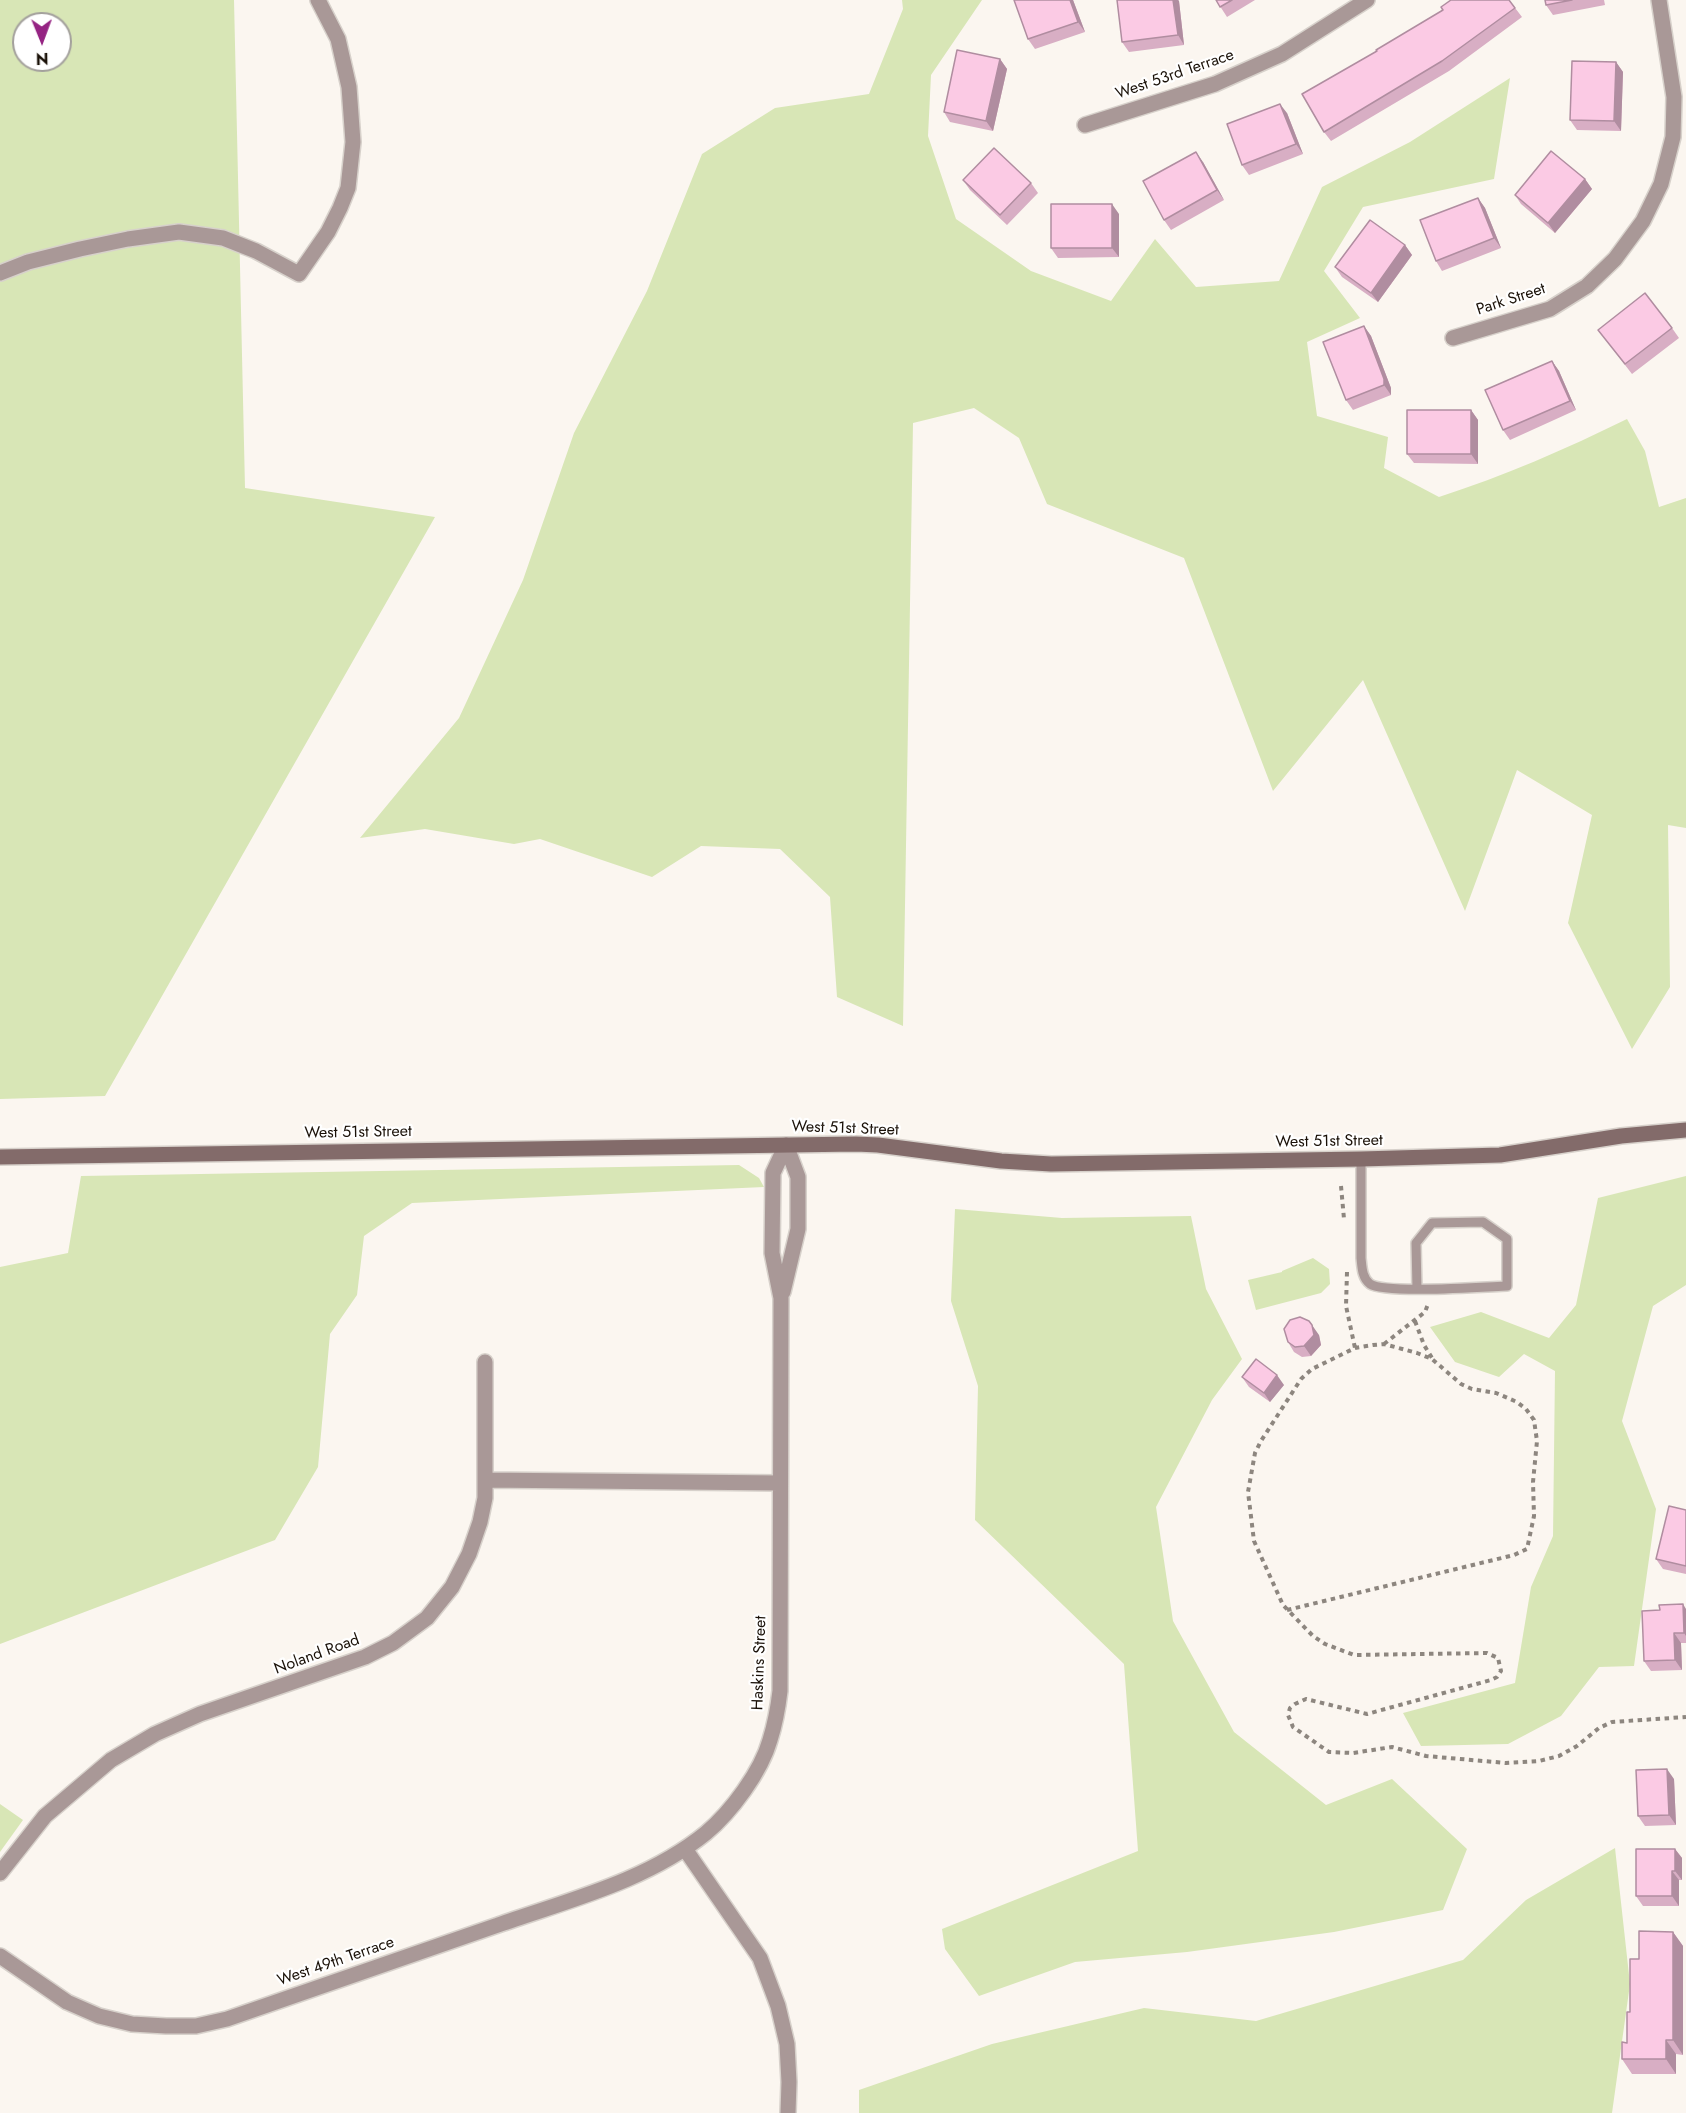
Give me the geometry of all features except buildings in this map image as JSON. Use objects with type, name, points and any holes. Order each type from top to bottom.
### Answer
[{"type":"street","points":[[0,273],[28,262],[80,249],[178,232],[223,238],[256,251],[299,274],[328,232],[340,208],[348,188],[353,142],[349,87],[338,39],[318,0]]},
{"type":"street","name":"West 53rd Terrace","points":[[1085,125],[1215,84],[1282,54],[1367,0]]},
{"type":"street","name":"Park Street","points":[[1453,338],[1550,309],[1587,286],[1615,259],[1642,221],[1680,137],[1659,0]]},
{"type":"street","name":"West 51st Street","points":[[0,1157],[786,1144],[878,1145],[1001,1161],[1052,1164],[1500,1155],[1621,1136],[1686,1130]]},
{"type":"street","name":"Haskins Street","points":[[781,1298],[798,1229],[798,1177],[786,1144]]},
{"type":"street","name":"Haskins Street","points":[[685,1849],[708,1831],[728,1810],[753,1775],[770,1742],[780,1691],[781,1298],[772,1253],[774,1173],[786,1144]]},
{"type":"street","name":"Noland Road","points":[[0,1873],[45,1816],[111,1760],[156,1734],[200,1714],[365,1658],[393,1643],[427,1618],[452,1587],[469,1554],[480,1522],[485,1498],[485,1362]]},
{"type":"street","points":[[485,1480],[780,1482]]},
{"type":"street","points":[[685,1849],[760,1958],[778,2006],[787,2044],[788,2113]]},
{"type":"street","name":"West 49th Terrace","points":[[0,1956],[67,2002],[99,2016],[132,2024],[195,2026],[227,2019],[615,1884],[685,1849]]},
{"type":"lane","points":[[1361,1159],[1361,1258],[1366,1280],[1378,1288],[1417,1289],[1507,1286],[1507,1239],[1483,1222],[1432,1223],[1416,1243],[1417,1289]]},
{"type":"path","points":[[1384,1344],[1425,1311],[1428,1305],[1428,1288]]},
{"type":"path","points":[[1287,1610],[1514,1555],[1527,1549],[1534,1516],[1533,1482],[1537,1441],[1534,1420],[1517,1402],[1496,1393],[1472,1389],[1461,1384],[1432,1359],[1415,1321]]},
{"type":"path","points":[[1432,1359],[1384,1344],[1354,1348],[1324,1363],[1301,1379],[1255,1453],[1248,1492],[1254,1541],[1287,1610],[1313,1636],[1325,1644],[1354,1655],[1487,1653],[1498,1658],[1501,1671],[1491,1680],[1367,1714],[1306,1699],[1290,1708],[1288,1715],[1293,1727],[1329,1752],[1353,1753],[1392,1747],[1426,1756],[1506,1763],[1531,1762],[1559,1756],[1577,1746],[1599,1728],[1612,1722],[1686,1716]]},
{"type":"green space","points":[[0,0],[234,0],[245,488],[435,517],[105,1096],[0,1099]]},
{"type":"green space","points":[[902,0],[982,0],[931,75],[928,136],[956,219],[1031,271],[1111,301],[1155,239],[1196,287],[1279,281],[1322,187],[1410,142],[1510,78],[1494,179],[1363,207],[1324,271],[1360,318],[1307,342],[1317,416],[1388,437],[1384,468],[1439,497],[1535,461],[1627,419],[1645,451],[1659,507],[1686,498],[1686,828],[1668,825],[1670,987],[1632,1049],[1568,923],[1592,815],[1517,770],[1465,911],[1363,680],[1273,791],[1184,558],[1047,504],[1019,438],[974,408],[913,423],[903,1026],[837,997],[830,897],[780,849],[701,846],[652,877],[540,839],[514,844],[425,829],[360,838],[459,718],[523,580],[574,433],[647,291],[702,154],[775,108],[869,94],[903,9]]},
{"type":"green space","points":[[739,1165],[759,1178],[764,1187],[412,1203],[364,1236],[357,1295],[330,1334],[318,1467],[275,1540],[0,1644],[0,1267],[68,1253],[81,1176]]},
{"type":"green space","points":[[1686,1176],[1686,1285],[1653,1306],[1622,1421],[1656,1509],[1634,1666],[1599,1667],[1561,1716],[1508,1744],[1421,1746],[1403,1713],[1515,1683],[1531,1587],[1553,1536],[1555,1371],[1524,1354],[1499,1377],[1455,1362],[1430,1327],[1481,1312],[1549,1338],[1576,1305],[1598,1198]]},
{"type":"green space","points":[[955,1209],[1062,1218],[1191,1216],[1206,1289],[1242,1359],[1212,1400],[1156,1507],[1173,1621],[1234,1732],[1326,1805],[1392,1779],[1467,1849],[1443,1910],[1334,1932],[1187,1952],[1075,1962],[979,1996],[945,1949],[942,1929],[1138,1851],[1124,1664],[975,1520],[978,1386],[951,1301]]},
{"type":"green space","points":[[1313,1258],[1329,1269],[1330,1284],[1321,1293],[1256,1310],[1248,1280],[1282,1272]]},
{"type":"green space","points":[[0,1804],[23,1820],[0,1852]]},
{"type":"green space","points":[[1615,1848],[1630,1984],[1612,2113],[859,2113],[859,2090],[992,2044],[1144,2008],[1256,2021],[1463,1960],[1526,1900]]}]
